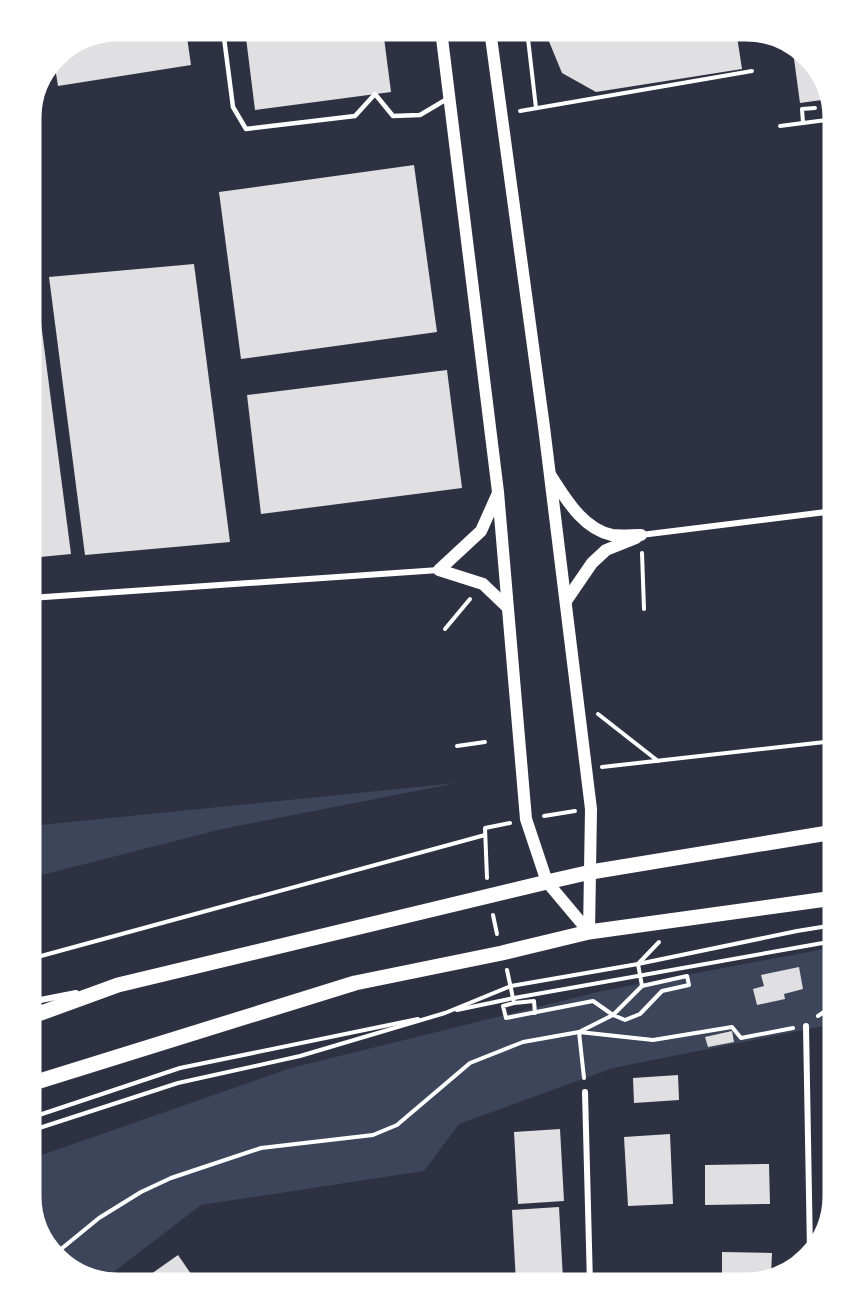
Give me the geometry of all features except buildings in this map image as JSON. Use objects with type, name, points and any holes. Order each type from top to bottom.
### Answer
[{"type":"main road","points":[[442,41],[498,492],[526,819],[547,882],[590,932]]},
{"type":"main road","points":[[491,41],[550,474],[591,809],[590,932]]},
{"type":"main road","points":[[550,474],[571,507],[589,524],[611,535],[641,535]]},
{"type":"main road","points":[[498,492],[481,531],[440,570],[483,584],[507,607]]},
{"type":"main road","points":[[566,601],[592,563],[606,550],[641,535]]},
{"type":"main road","points":[[41,1013],[118,985],[547,882],[591,872],[824,834]]},
{"type":"main road","points":[[41,1081],[355,983],[502,953],[590,932],[824,899]]},
{"type":"street","points":[[641,535],[824,512]]},
{"type":"street","points":[[41,597],[440,570]]},
{"type":"street","points":[[41,1000],[118,985]]},
{"type":"street","points":[[806,1026],[810,1239]]},
{"type":"street","points":[[585,1092],[590,1274]]},
{"type":"lane","points":[[224,40],[233,107],[246,129],[355,116],[375,94],[393,116],[420,115],[449,98]]},
{"type":"path","points":[[527,41],[536,108]]},
{"type":"path","points":[[501,114],[752,71]]},
{"type":"path","points":[[803,123],[802,109],[815,108]]},
{"type":"path","points":[[780,126],[824,120]]},
{"type":"path","points":[[641,535],[644,609]]},
{"type":"path","points":[[445,629],[483,584]]},
{"type":"path","points":[[594,711],[659,761]]},
{"type":"path","points":[[457,746],[485,742]]},
{"type":"path","points":[[600,767],[824,742]]},
{"type":"path","points":[[41,956],[485,835]]},
{"type":"path","points":[[638,964],[680,920]]},
{"type":"path","points":[[41,1127],[178,1083],[300,1056],[445,1013],[512,986],[638,964],[824,927]]},
{"type":"path","points":[[41,1114],[180,1068],[445,1013],[824,942]]},
{"type":"path","points":[[638,964],[642,986]]},
{"type":"path","points":[[535,1013],[534,1001],[514,1000],[503,1006],[506,1018],[535,1013],[593,1001],[613,1015],[625,1020],[640,1014],[662,991],[689,985],[687,976],[642,986],[613,1015],[579,1032]]},
{"type":"path","points":[[512,986],[514,1000]]},
{"type":"path","points":[[62,1249],[99,1218],[141,1192],[171,1178],[261,1148],[373,1135],[397,1125],[470,1063],[523,1042],[579,1032],[653,1040],[732,1027],[741,1038],[806,1026],[824,1012]]},
{"type":"path","points":[[579,1032],[585,1092]]},
{"type":"shaded area","points":[[457,783],[222,829],[41,875],[41,825]]},
{"type":"shaded area","points":[[824,949],[824,1026],[613,1068],[459,1124],[424,1171],[201,1205],[112,1273],[94,1269],[75,1260],[63,1251],[46,1225],[41,1205],[41,1155],[291,1068],[602,991]]}]
